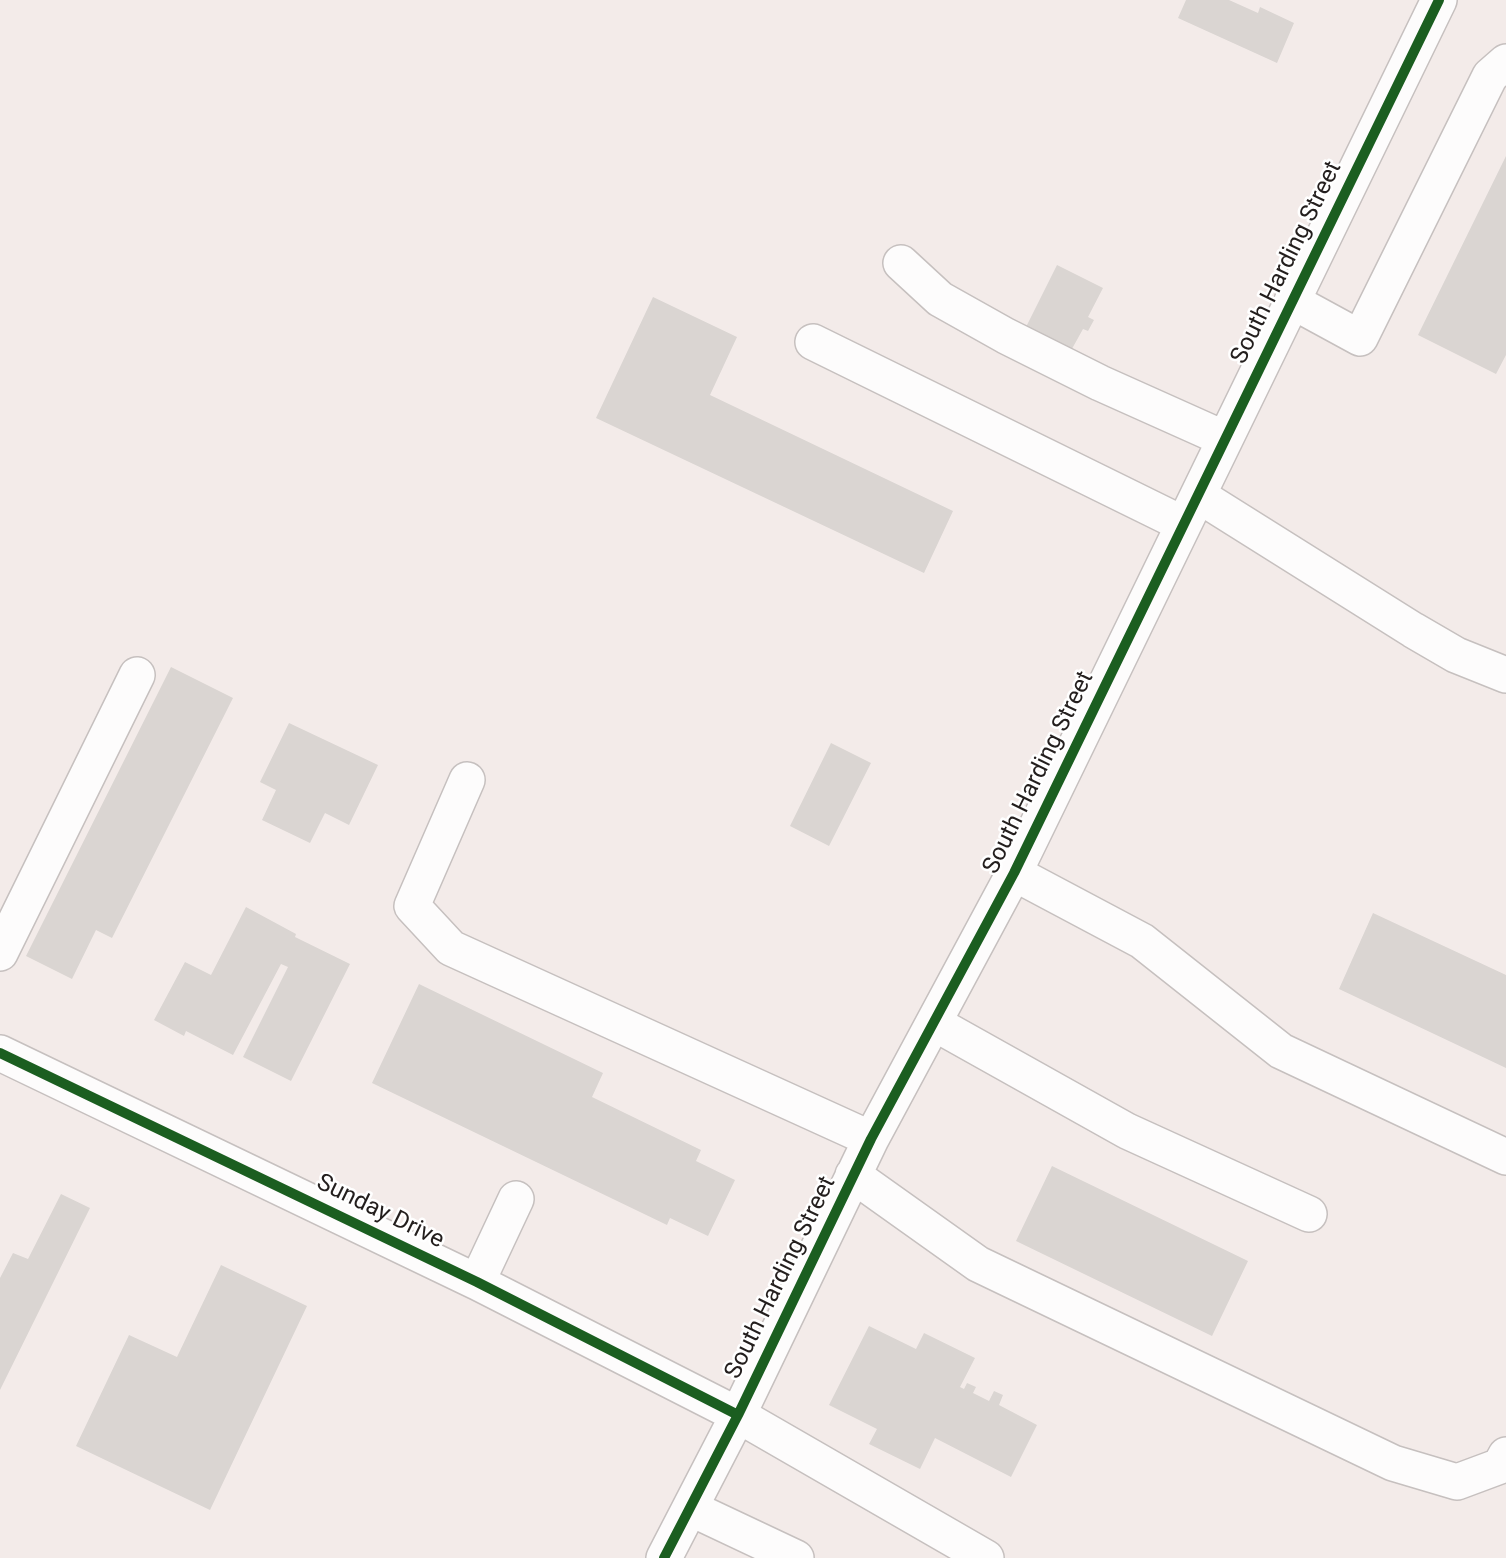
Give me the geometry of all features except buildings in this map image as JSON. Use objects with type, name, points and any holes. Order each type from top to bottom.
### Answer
[{"type":"street","name":"South Harding Street","points":[[664,1558],[738,1415],[871,1139],[1014,873],[1439,0]]},
{"type":"street","points":[[1292,301],[1360,338],[1490,76],[1506,62]]},
{"type":"street","points":[[901,262],[940,299],[995,330],[1100,383],[1225,439]]},
{"type":"street","points":[[813,342],[1191,509],[1445,649],[1506,675]]},
{"type":"street","points":[[0,953],[137,676]]},
{"type":"street","points":[[467,780],[412,906],[451,948],[871,1139]]},
{"type":"street","points":[[1014,873],[1142,941],[1281,1051],[1506,1157]]},
{"type":"street","points":[[933,1023],[1127,1131],[1309,1214]]},
{"type":"street","name":"Sunday Drive","points":[[0,1053],[477,1282],[738,1415],[986,1558]]},
{"type":"street","points":[[853,1175],[978,1264],[1393,1463],[1457,1482],[1500,1466],[1506,1455]]},
{"type":"street","points":[[477,1282],[516,1199]]},
{"type":"street","points":[[690,1508],[796,1558]]},
{"type":"cycle path","points":[[664,1558],[738,1415],[871,1139],[1014,873],[1439,0]]},
{"type":"cycle path","points":[[0,1053],[477,1282],[738,1415]]}]
